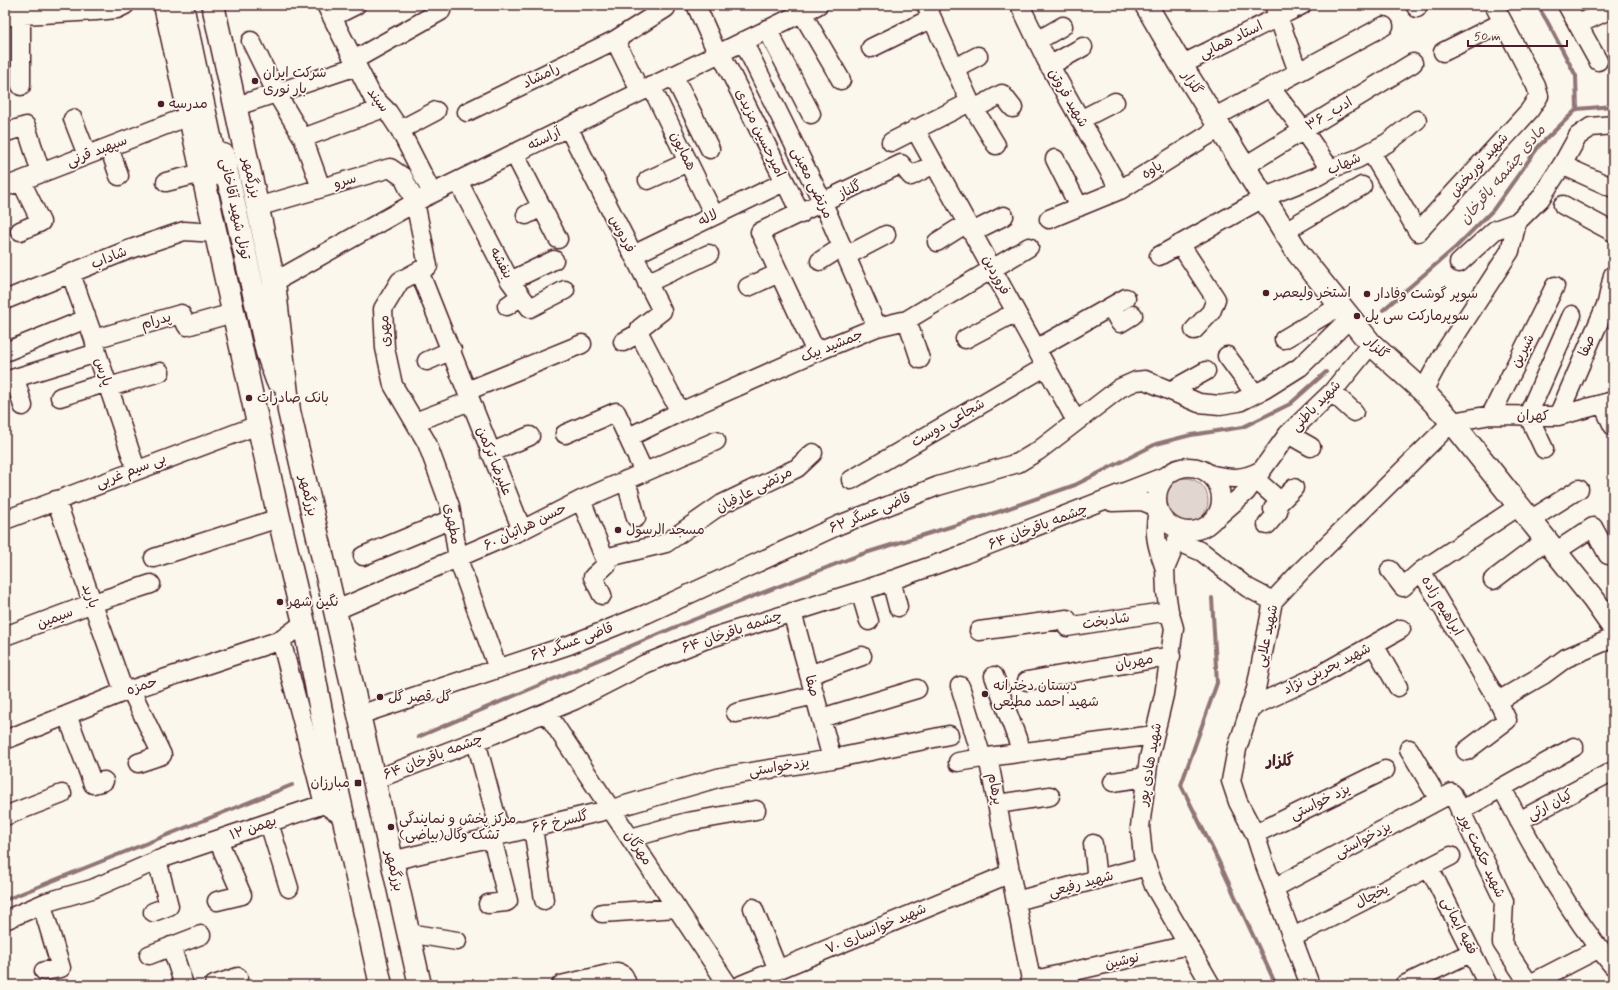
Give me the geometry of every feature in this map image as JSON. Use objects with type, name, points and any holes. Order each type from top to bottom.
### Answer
[{"type":"main road","points":[[165,5],[258,425],[304,623],[330,757],[345,818],[381,985]]},
{"type":"main road","points":[[182,5],[257,357],[258,425]]},
{"type":"main road","name":"تونل شهید آقاخانی","points":[[190,5],[267,352],[289,410]]},
{"type":"main road","name":"بزرگمهر","points":[[213,5],[234,107],[274,282],[289,410],[420,985]]},
{"type":"main road","name":"گلزار","points":[[1146,5],[1181,65],[1246,166],[1298,253],[1371,344],[1423,391],[1452,422],[1551,546],[1613,627]]},
{"type":"street","points":[[21,86],[12,13],[57,9],[96,11],[117,9],[125,5]]},
{"type":"street","points":[[329,11],[356,5]]},
{"type":"street","name":"امیرحسین مزیدی","points":[[696,5],[718,53],[770,150],[784,182],[801,214]]},
{"type":"street","name":"آراسته","points":[[274,282],[415,202],[767,29],[795,11],[818,5]]},
{"type":"street","name":"شهید فروتن","points":[[1020,5],[1050,66],[1120,190]]},
{"type":"street","name":"استاد همایی","points":[[1181,65],[1276,11],[1302,5]]},
{"type":"street","points":[[1443,52],[1503,22],[1494,5]]},
{"type":"street","points":[[1567,5],[1598,61]]},
{"type":"street","name":"رامشاد","points":[[467,112],[615,40],[666,8]]},
{"type":"street","points":[[1578,24],[1613,8]]},
{"type":"street","points":[[234,107],[277,94],[355,64],[441,10]]},
{"type":"street","name":"سپند","points":[[329,11],[372,96],[384,108],[400,130],[432,194]]},
{"type":"street","points":[[795,11],[840,80]]},
{"type":"street","points":[[1276,11],[1298,72]]},
{"type":"street","points":[[871,48],[929,12],[972,105],[996,145]]},
{"type":"street","name":"شهید نوربخش","points":[[1371,152],[1418,232],[1529,111],[1539,96],[1536,86],[1503,22]]},
{"type":"street","points":[[1037,41],[1063,26]]},
{"type":"street","name":"پاوه","points":[[1050,219],[1120,190],[1270,87],[1384,26]]},
{"type":"street","points":[[767,29],[811,114]]},
{"type":"street","points":[[615,40],[646,89]]},
{"type":"street","points":[[251,41],[277,94],[303,138],[321,188]]},
{"type":"street","name":"مرتضی معینی","points":[[743,41],[823,203],[877,327]]},
{"type":"street","points":[[1050,66],[1083,46]]},
{"type":"street","points":[[954,68],[978,56]]},
{"type":"street","name":"۳۶_ادب","points":[[1246,166],[1413,63]]},
{"type":"street","points":[[673,76],[710,149]]},
{"type":"street","points":[[1270,87],[1303,130],[1330,169]]},
{"type":"street","name":"همایون","points":[[646,89],[688,162],[714,215]]},
{"type":"street","points":[[891,142],[915,129],[1002,94],[1013,108]]},
{"type":"street","points":[[1080,120],[1115,102]]},
{"type":"street","points":[[303,138],[384,108]]},
{"type":"street","points":[[400,130],[436,111]]},
{"type":"street","name":"سپهبد قرنی","points":[[13,184],[189,116]]},
{"type":"street","points":[[73,119],[87,155]]},
{"type":"street","name":"شهاب","points":[[1158,256],[1265,197],[1318,176],[1330,169],[1371,152],[1417,120]]},
{"type":"street","points":[[1460,262],[1495,230],[1517,222],[1540,199],[1562,165],[1578,136],[1591,127],[1613,125]]},
{"type":"street","points":[[7,132],[26,126],[41,173]]},
{"type":"street","name":"فردوس","points":[[568,127],[662,311],[640,328],[639,333],[623,342]]},
{"type":"street","name":"فروردین","points":[[915,129],[1076,421]]},
{"type":"street","points":[[109,146],[119,176]]},
{"type":"street","points":[[514,154],[534,211],[558,239]]},
{"type":"street","points":[[1055,159],[1079,207]]},
{"type":"street","points":[[648,180],[688,162]]},
{"type":"street","name":"گلناز","points":[[779,273],[760,232],[801,214],[901,164],[911,176],[934,164]]},
{"type":"street","points":[[1562,165],[1613,188]]},
{"type":"street","name":"سرو","points":[[257,208],[390,168],[403,177],[415,202]]},
{"type":"street","points":[[166,182],[202,173]]},
{"type":"street","name":"بنفشه","points":[[458,181],[510,280],[514,301],[530,308],[565,290]]},
{"type":"street","name":"لاله","points":[[633,255],[784,182]]},
{"type":"street","points":[[13,184],[41,222],[20,231]]},
{"type":"street","points":[[1285,231],[1362,186]]},
{"type":"street","points":[[415,202],[428,266],[419,271]]},
{"type":"street","points":[[1563,205],[1613,232]]},
{"type":"street","points":[[937,242],[970,227],[1004,216]]},
{"type":"street","points":[[1423,391],[1442,356],[1510,251],[1517,222]]},
{"type":"street","name":"شاداب","points":[[5,300],[128,250],[184,231],[216,233]]},
{"type":"street","points":[[820,261],[886,234]]},
{"type":"street","points":[[1180,244],[1216,299],[1211,312],[1194,330]]},
{"type":"street","name":"جمشید بیک","points":[[629,437],[680,412],[816,352],[877,327],[907,320],[1029,247]]},
{"type":"street","points":[[647,282],[709,254]]},
{"type":"street","points":[[510,280],[554,260]]},
{"type":"street","name":"علیرضا ترکمن","points":[[419,271],[452,350],[490,453],[522,530]]},
{"type":"street","name":"مهری","points":[[393,385],[385,348],[382,309],[400,281],[419,271]]},
{"type":"street","points":[[748,287],[779,273],[816,352]]},
{"type":"street","name":"پارس","points":[[71,274],[136,469]]},
{"type":"street","name":"صفا","points":[[1558,416],[1610,304],[1613,275]]},
{"type":"street","name":"شیرین","points":[[1490,415],[1555,286]]},
{"type":"street","points":[[1036,349],[1118,302],[1120,323],[1133,315]]},
{"type":"street","points":[[965,340],[1016,312]]},
{"type":"street","points":[[1284,339],[1345,312]]},
{"type":"street","name":"قاضی عسگر ۶۲","points":[[359,716],[569,645],[646,614],[839,525],[938,486],[1018,463],[1038,451],[1120,388],[1136,381],[1145,380],[1172,390],[1199,403],[1220,405],[1239,402],[1300,367],[1345,312]]},
{"type":"street","name":"پدرام","points":[[95,346],[181,314],[188,326],[233,313]]},
{"type":"street","points":[[1544,450],[1528,415],[1572,314]]},
{"type":"street","points":[[5,352],[86,319]]},
{"type":"street","points":[[907,320],[920,360]]},
{"type":"street","points":[[639,333],[680,412]]},
{"type":"street","points":[[415,422],[582,344]]},
{"type":"street","name":"شهید باطنی","points":[[1216,518],[1246,492],[1288,434],[1332,392],[1371,344]]},
{"type":"street","points":[[23,406],[10,380],[95,346]]},
{"type":"street","points":[[427,361],[452,350]]},
{"type":"street","points":[[1227,356],[1255,394]]},
{"type":"street","name":"شجاعی دوست","points":[[851,480],[1045,367]]},
{"type":"street","points":[[1172,390],[1206,371]]},
{"type":"street","points":[[60,397],[160,372]]},
{"type":"street","name":"مطهری","points":[[393,385],[427,443],[450,506],[458,559],[498,668]]},
{"type":"street","points":[[1332,392],[1354,412]]},
{"type":"street","points":[[1608,403],[1613,426]]},
{"type":"street","name":"کهران","points":[[1452,422],[1490,415],[1558,416],[1608,403]]},
{"type":"street","points":[[565,434],[616,412],[629,437],[644,472]]},
{"type":"street","name":"شهید علایی","points":[[1310,985],[1265,865],[1255,834],[1238,802],[1231,781],[1237,749],[1256,689],[1273,601],[1300,572],[1452,422]]},
{"type":"street","name":"بی سیم غربی","points":[[5,520],[136,469],[258,425]]},
{"type":"street","points":[[1288,434],[1311,446]]},
{"type":"street","points":[[490,453],[530,436]]},
{"type":"street","name":"حسن هراتیان ۶۰","points":[[334,611],[458,559],[522,530],[581,500],[716,441]]},
{"type":"street","name":"مرتضی عارفیان","points":[[605,558],[666,543],[722,504],[797,468],[813,453]]},
{"type":"street","points":[[1097,504],[1166,476],[1184,467],[1201,469],[1216,481],[1220,490],[1220,509],[1216,518],[1209,525],[1200,530],[1179,536]]},
{"type":"street","points":[[1209,474],[1229,479],[1259,475],[1280,501]]},
{"type":"street","points":[[1165,569],[1156,542],[1155,524],[1158,490],[1166,476]]},
{"type":"street","points":[[626,480],[636,518]]},
{"type":"street","points":[[1267,525],[1278,512],[1272,509],[1294,488]]},
{"type":"street","name":"ابراهیم زاده","points":[[1466,751],[1507,720],[1498,701],[1421,571],[1525,513],[1579,489]]},
{"type":"street","name":"باربد","points":[[56,500],[93,603],[128,691]]},
{"type":"street","points":[[581,500],[607,564],[593,577],[602,595]]},
{"type":"street","points":[[1097,504],[1124,500],[1142,501],[1157,508],[1163,519],[1179,536],[1248,588],[1273,601]]},
{"type":"street","name":"چشمه باقرخان ۶۴","points":[[374,780],[476,741],[575,700],[645,664],[704,640],[860,591],[965,554],[1097,504]]},
{"type":"street","points":[[154,558],[279,518]]},
{"type":"street","points":[[362,556],[452,519]]},
{"type":"street","points":[[1493,580],[1551,546],[1593,527],[1608,555]]},
{"type":"street","name":"شهید هادی پور","points":[[1179,536],[1165,569],[1168,611],[1174,628],[1170,656],[1146,777],[1140,826],[1143,856],[1154,886],[1211,985]]},
{"type":"street","points":[[1390,570],[1403,587],[1421,571]]},
{"type":"street","points":[[891,580],[898,607]]},
{"type":"street","name":"سیمین","points":[[5,636],[93,603],[150,584]]},
{"type":"street","points":[[860,591],[869,620]]},
{"type":"street","name":"شادبخت","points":[[979,631],[1066,618],[1067,627],[1168,611]]},
{"type":"street","name":"صفا","points":[[792,612],[832,759]]},
{"type":"street","name":"حمزه","points":[[5,740],[128,691],[281,640],[304,623]]},
{"type":"street","name":"شهید بحرینی نژاد","points":[[1251,707],[1316,677],[1401,629]]},
{"type":"street","points":[[1498,701],[1543,675],[1566,658],[1613,638]]},
{"type":"street","points":[[281,640],[324,804],[345,818]]},
{"type":"street","points":[[1374,645],[1398,687]]},
{"type":"street","points":[[809,675],[862,656]]},
{"type":"street","name":"مهربان","points":[[1027,681],[1170,656]]},
{"type":"street","points":[[994,676],[1022,752]]},
{"type":"street","points":[[958,762],[985,757],[960,686]]},
{"type":"street","points":[[821,718],[917,689]]},
{"type":"street","points":[[128,691],[162,754],[138,763]]},
{"type":"street","points":[[736,713],[815,695]]},
{"type":"street","name":"مهرگان","points":[[546,712],[728,985]]},
{"type":"street","points":[[67,715],[93,784],[104,781]]},
{"type":"street","name":"یزدخواستی","points":[[612,809],[721,777],[832,759],[949,735]]},
{"type":"street","name":"پرهام","points":[[1032,983],[998,804],[985,757],[1154,735]]},
{"type":"street","points":[[476,741],[508,901],[488,904]]},
{"type":"street","points":[[1460,811],[1574,747]]},
{"type":"street","name":"شهید حکمت پور","points":[[1409,749],[1445,797],[1460,811],[1504,901],[1502,943],[1529,985]]},
{"type":"street","name":"یزد خواستی","points":[[1255,834],[1385,770]]},
{"type":"street","name":"کیان ارثی","points":[[1502,788],[1519,821],[1613,771]]},
{"type":"street","points":[[1113,782],[1146,777]]},
{"type":"street","points":[[5,816],[62,794]]},
{"type":"street","points":[[998,804],[1050,796]]},
{"type":"street","name":"یزدخواستی","points":[[1274,888],[1445,797]]},
{"type":"street","name":"۱۲ بهمن","points":[[5,920],[42,905],[92,889],[157,860],[324,804]]},
{"type":"street","name":"گلسرخ ۶۶","points":[[391,861],[612,809]]},
{"type":"street","points":[[631,838],[687,822],[756,810]]},
{"type":"street","points":[[1519,821],[1559,891],[1613,966]]},
{"type":"street","points":[[269,823],[289,888]]},
{"type":"street","points":[[533,828],[544,900]]},
{"type":"street","points":[[217,901],[242,895],[218,840]]},
{"type":"street","points":[[1093,844],[1097,880]]},
{"type":"street","name":"یخچال","points":[[1292,937],[1451,856]]},
{"type":"street","points":[[153,912],[169,906],[157,860]]},
{"type":"street","name":"شهید رفیعی","points":[[1016,901],[1147,866]]},
{"type":"street","name":"فقیه ایمانی","points":[[1428,867],[1488,985]]},
{"type":"street","name":"شهید خوانساری ۷۰","points":[[741,985],[1011,873]]},
{"type":"street","points":[[42,905],[61,968],[44,971]]},
{"type":"street","points":[[602,913],[677,908]]},
{"type":"street","points":[[753,908],[778,970]]},
{"type":"street","points":[[408,933],[457,941]]},
{"type":"street","points":[[148,955],[201,936]]},
{"type":"street","name":"نوشین","points":[[1032,983],[1188,945]]},
{"type":"street","points":[[171,946],[184,985]]},
{"type":"street","points":[[1529,985],[1600,948]]},
{"type":"street","points":[[1404,985],[1472,952]]},
{"type":"street","points":[[561,985],[617,972],[625,977],[627,985]]},
{"type":"street","points":[[214,985],[238,977]]},
{"type":"shaded area","points":[[1190,478],[1194,479],[1204,488],[1207,492],[1207,510],[1198,520],[1190,524],[1180,524],[1172,520],[1163,510],[1162,496],[1166,488],[1176,479]]},
{"type":"waterway","points":[[1537,5],[1576,76],[1577,109]]},
{"type":"waterway","name":"مادی چشمه باقرخان","points":[[1383,310],[1456,247],[1493,210],[1539,146],[1577,109],[1613,106]]},
{"type":"waterway","points":[[418,737],[680,625],[859,555],[998,512],[1075,485],[1156,444],[1191,435],[1243,427],[1290,404],[1326,372]]},
{"type":"waterway","points":[[1212,598],[1217,683],[1181,785],[1219,862],[1276,985]]},
{"type":"waterway","points":[[5,900],[292,785]]},
{"type":"place","name":"شرکت ایران بار نوری","points":[[255,81]]},
{"type":"place","name":"مدرسه","points":[[161,104]]},
{"type":"place","name":"استخر ولیعصر","points":[[1266,293]]},
{"type":"place","name":"سوپر گوشت وفادار","points":[[1367,294]]},
{"type":"place","name":"سوپرمارکت سی پل","points":[[1357,316]]},
{"type":"place","name":"بانک صادرات","points":[[249,398]]},
{"type":"place","name":"مسجد الرسول","points":[[618,530]]},
{"type":"place","name":"نگین شهر","points":[[280,602]]},
{"type":"place","name":"دبستان دخترانه شهید احمد مطیعی","points":[[985,694]]},
{"type":"place","name":"گل قصر گل","points":[[380,697]]},
{"type":"place","name":"مبارزان","points":[[358,783]]},
{"type":"place","name":"مرکز پخش و نمایندگی تشک وگال(بیاضی)","points":[[391,827]]},
{"type":"district","name":"گلزار","points":[[1280,762]]}]
